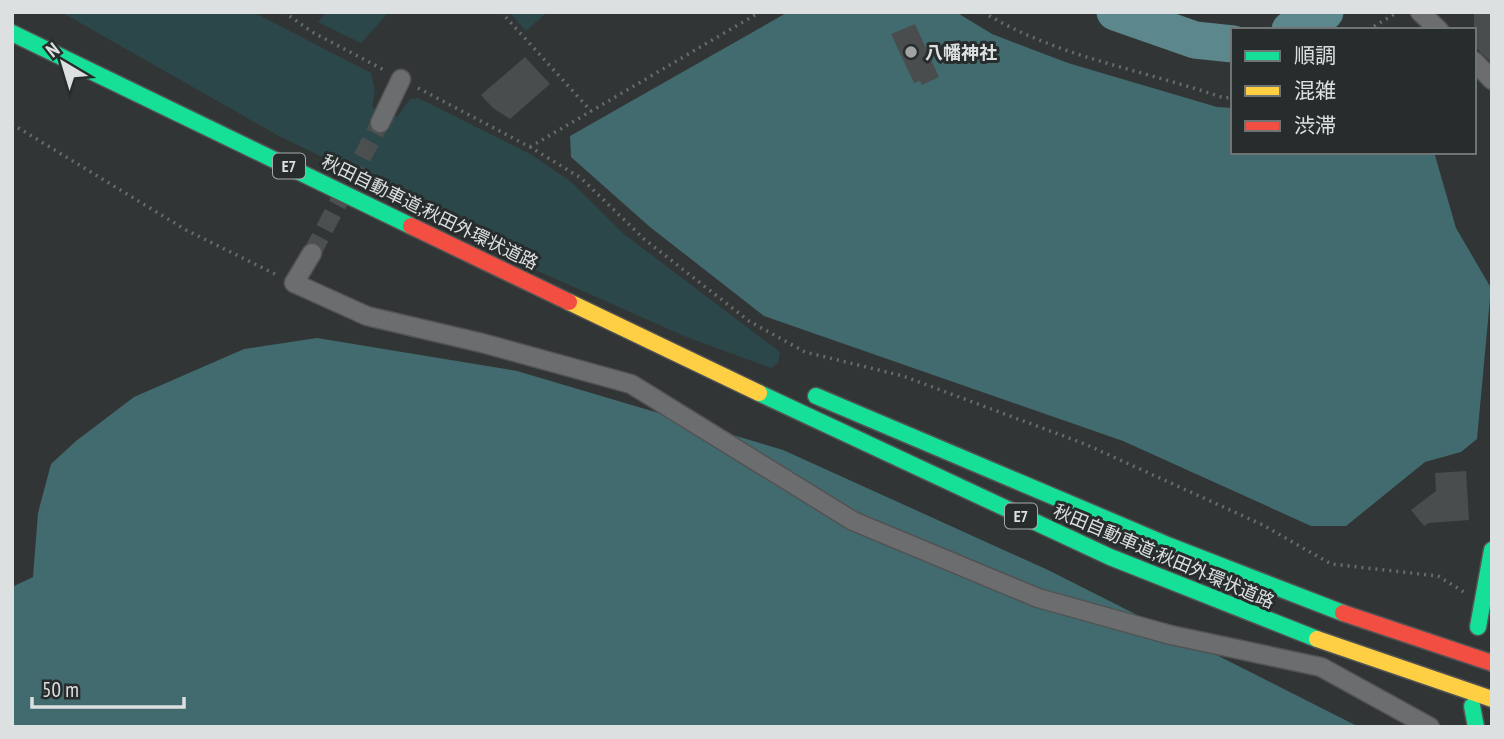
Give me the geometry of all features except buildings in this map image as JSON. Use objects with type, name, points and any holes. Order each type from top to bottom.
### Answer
[{"type":"main road","name":"秋田自動車道;秋田外環状道路","points":[[12,33],[717,373],[1110,557],[1274,624],[1492,698]]},
{"type":"main road","name":"秋田自動車道;秋田外環状道路","points":[[566,299],[727,359]]},
{"type":"main road","name":"秋田自動車道;秋田外環状道路","points":[[801,390],[1170,546],[1332,609],[1492,663]]},
{"type":"main road","points":[[1478,627],[1490,580],[1492,550]]},
{"type":"main road","points":[[1472,706],[1476,727]]},
{"type":"street","points":[[1420,12],[1437,28]]},
{"type":"street","points":[[1476,63],[1492,80]]},
{"type":"street","points":[[380,123],[401,79]]},
{"type":"street","points":[[312,253],[294,283],[366,316],[482,342],[631,384],[853,521],[1038,598],[1171,635],[1321,667],[1430,727]]},
{"type":"path","points":[[284,12],[312,32],[530,147],[580,178],[644,239],[749,321],[805,352],[903,376],[1086,444],[1263,525],[1331,564],[1437,576],[1484,604]]},
{"type":"path","points":[[501,12],[591,111]]},
{"type":"path","points":[[530,147],[760,12]]},
{"type":"path","points":[[983,12],[1003,24],[1073,53],[1224,98],[1231,97]]},
{"type":"path","points":[[1371,28],[1398,12]]},
{"type":"path","points":[[12,124],[187,230],[294,283]]},
{"type":"shaded area","points":[[61,12],[253,12],[371,73],[375,91],[372,107],[397,117],[410,99],[418,98],[532,155],[570,181],[624,234],[780,352],[778,363],[771,368],[684,336],[531,268],[343,167],[279,136]]},
{"type":"shaded area","points":[[327,12],[389,12],[361,43],[318,22]]},
{"type":"shaded area","points":[[509,12],[547,12],[526,31]]},
{"type":"shaded area","points":[[788,12],[956,12],[992,34],[1068,63],[1217,107],[1231,108],[1231,154],[1435,154],[1456,228],[1491,288],[1477,439],[1461,452],[1425,462],[1346,526],[1311,526],[1123,441],[764,316],[650,227],[571,157],[570,136]]},
{"type":"shaded area","points":[[317,338],[517,371],[783,450],[1048,570],[1359,727],[12,727],[12,587],[33,577],[38,513],[51,464],[76,441],[134,397],[244,349]]},
{"type":"waterway","points":[[1115,12],[1195,40],[1231,44]]},
{"type":"waterway","points":[[1294,28],[1325,12]]},
{"type":"tunnel","points":[[312,253],[380,123]]},
{"type":"traffic: fast","points":[[12,33],[411,226]]},
{"type":"traffic: fast","points":[[759,393],[1110,557],[1317,639]]},
{"type":"traffic: fast","points":[[816,396],[1170,546],[1343,613]]},
{"type":"traffic: fast","points":[[1478,627],[1492,550]]},
{"type":"traffic: fast","points":[[1472,706],[1476,727]]},
{"type":"traffic: slow","points":[[569,302],[759,393]]},
{"type":"traffic: slow","points":[[1317,639],[1492,699]]},
{"type":"traffic: jam","points":[[411,226],[569,302]]},
{"type":"traffic: jam","points":[[1343,613],[1492,663]]},
{"type":"place","name":"八幡神社","points":[[911,52]]}]
